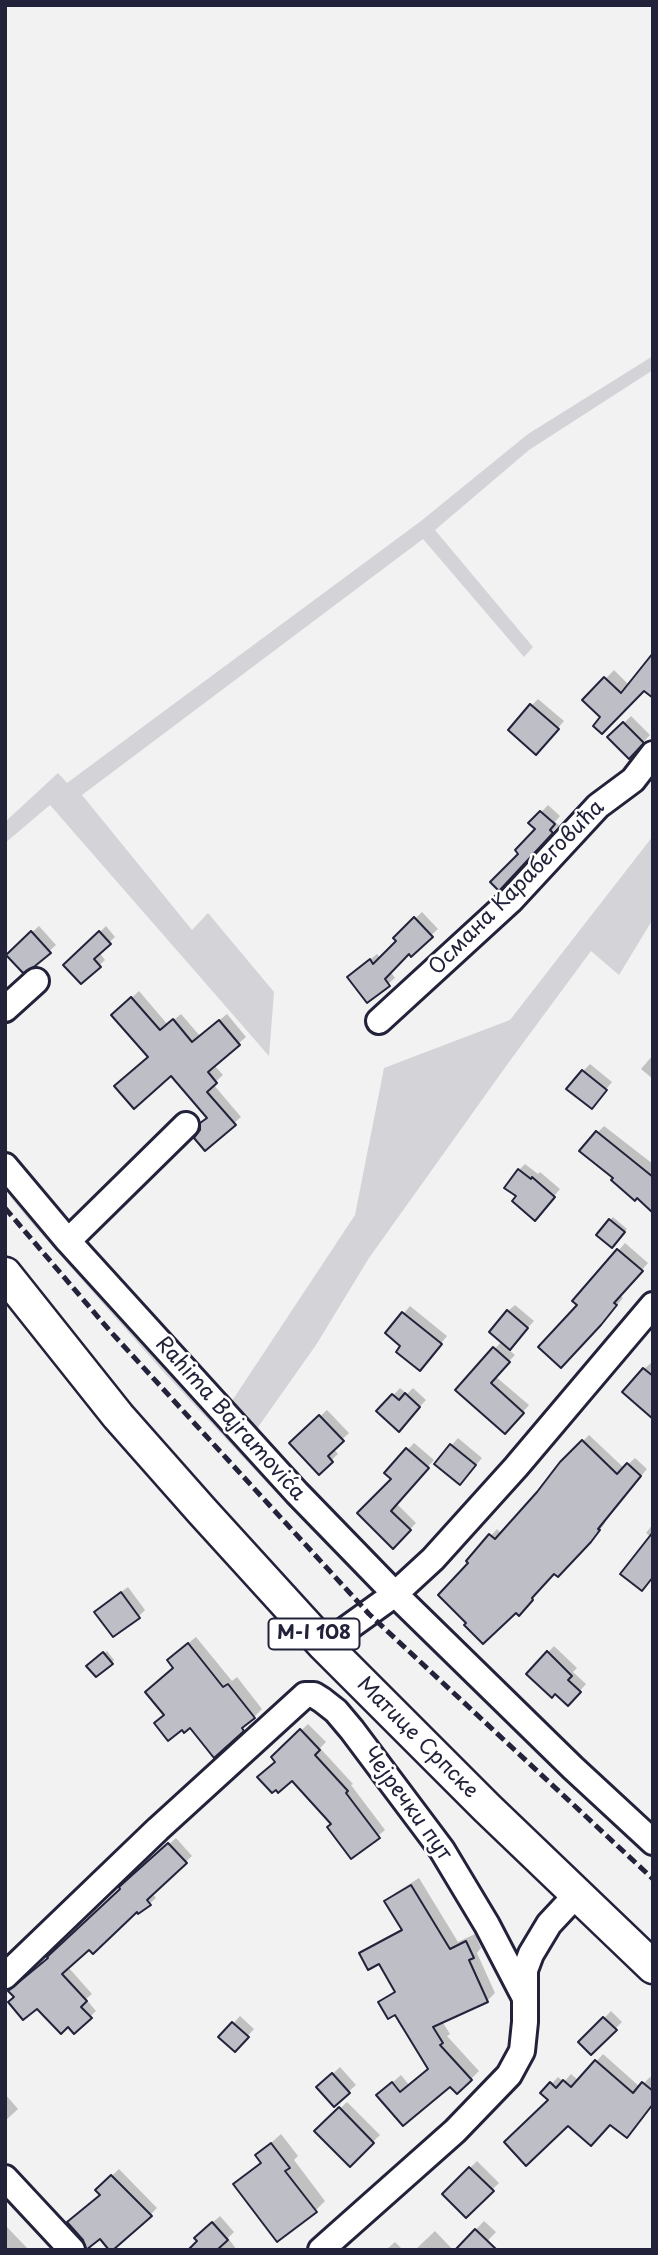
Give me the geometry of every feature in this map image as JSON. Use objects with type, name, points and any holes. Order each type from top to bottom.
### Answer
[{"type":"main road","name":"Матице Српске","points":[[5,1274],[127,1426],[324,1644],[487,1808],[653,1966]]},
{"type":"street","name":"Османа Карабеговића","points":[[379,1021],[510,901],[598,806],[632,780],[653,754]]},
{"type":"street","points":[[5,1009],[36,981]]},
{"type":"street","points":[[68,1241],[186,1125]]},
{"type":"street","name":"Rahima Bajramovića","points":[[5,1166],[68,1241],[289,1484],[395,1594],[653,1842]]},
{"type":"street","points":[[324,1644],[395,1594],[442,1549],[653,1305]]},
{"type":"street","name":"Чејречки пут","points":[[5,1976],[158,1829],[306,1695],[314,1695],[322,1700],[352,1730],[442,1850],[487,1925],[525,1998],[522,2051],[509,2074],[455,2131],[321,2250]]},
{"type":"street","points":[[525,1998],[525,1970],[531,1954],[549,1924],[577,1894]]},
{"type":"street","points":[[5,2178],[72,2250]]},
{"type":"shaded area","points":[[653,356],[653,370],[529,450],[435,530],[533,647],[524,657],[423,539],[82,795],[192,930],[208,913],[274,992],[269,1056],[50,805],[5,843],[5,822],[58,773],[67,783],[421,521],[528,434]]},
{"type":"shaded area","points":[[653,836],[653,919],[619,975],[591,951],[369,1258],[316,1345],[256,1430],[228,1407],[355,1215],[384,1068],[510,1020]]},
{"type":"shaded area","points":[[5,1165],[379,1576],[369,1587],[160,1368],[30,1221],[5,1190]]},
{"type":"building","points":[[653,653],[653,698],[644,691],[602,734],[593,726],[600,717],[582,700],[604,677],[621,693]]},
{"type":"building","points":[[530,704],[559,729],[536,755],[508,730]]},
{"type":"building","points":[[623,722],[644,743],[629,759],[607,737]]},
{"type":"building","points":[[540,811],[555,824],[550,830],[553,833],[499,891],[490,882],[518,854],[515,850],[535,829],[528,823]]},
{"type":"building","points":[[414,917],[433,937],[411,957],[409,954],[385,979],[390,986],[367,1003],[347,977],[370,959],[373,964],[396,941],[393,938]]},
{"type":"building","points":[[31,931],[51,953],[23,973],[6,955]]},
{"type":"building","points":[[99,931],[111,944],[94,959],[101,967],[81,984],[63,965]]},
{"type":"building","points":[[131,997],[160,1030],[173,1019],[192,1042],[219,1020],[240,1045],[208,1072],[217,1083],[207,1092],[236,1125],[205,1151],[194,1138],[200,1130],[200,1123],[207,1118],[171,1076],[134,1109],[114,1086],[148,1057],[111,1015]]},
{"type":"building","points":[[582,1070],[607,1090],[592,1109],[566,1089]]},
{"type":"building","points":[[596,1131],[653,1177],[653,1213],[637,1198],[635,1201],[611,1180],[613,1178],[579,1151]]},
{"type":"building","points":[[518,1169],[555,1197],[535,1221],[512,1201],[516,1196],[504,1188]]},
{"type":"building","points":[[609,1219],[625,1232],[612,1248],[596,1235]]},
{"type":"building","points":[[617,1249],[643,1271],[614,1303],[617,1305],[601,1325],[561,1368],[538,1347],[577,1305],[572,1301]]},
{"type":"building","points":[[507,1310],[528,1328],[510,1350],[489,1332]]},
{"type":"building","points":[[402,1312],[442,1344],[420,1371],[396,1352],[400,1346],[385,1333]]},
{"type":"building","points":[[493,1347],[510,1362],[491,1383],[524,1413],[505,1434],[455,1390]]},
{"type":"building","points":[[643,1368],[653,1376],[653,1419],[622,1392]]},
{"type":"building","points":[[405,1393],[420,1407],[399,1432],[376,1411],[392,1394],[399,1400]]},
{"type":"building","points":[[319,1415],[344,1441],[328,1456],[333,1462],[319,1475],[289,1443]]},
{"type":"building","points":[[582,1440],[617,1474],[627,1463],[641,1476],[598,1529],[600,1530],[591,1542],[558,1577],[554,1574],[519,1616],[516,1613],[483,1644],[438,1595],[468,1563],[466,1561],[489,1534],[495,1539]]},
{"type":"building","points":[[450,1444],[476,1465],[460,1485],[434,1464]]},
{"type":"building","points":[[406,1448],[429,1468],[391,1511],[411,1530],[393,1549],[357,1513],[391,1479],[384,1473]]},
{"type":"building","points":[[653,1532],[653,1577],[642,1591],[620,1574]]},
{"type":"building","points":[[121,1592],[140,1618],[113,1637],[94,1612]]},
{"type":"building","points":[[188,1643],[223,1687],[228,1684],[255,1718],[214,1758],[190,1728],[184,1733],[182,1730],[168,1741],[154,1723],[164,1715],[145,1692],[173,1668],[167,1660]]},
{"type":"building","points":[[547,1651],[572,1676],[568,1680],[581,1692],[568,1706],[555,1694],[552,1698],[526,1674]]},
{"type":"building","points":[[103,1652],[113,1664],[96,1677],[86,1666]]},
{"type":"building","points":[[300,1729],[320,1750],[315,1755],[348,1791],[346,1793],[380,1838],[351,1859],[327,1827],[331,1824],[292,1781],[278,1793],[276,1790],[272,1793],[257,1777],[275,1762],[271,1757]]},
{"type":"building","points":[[168,1843],[187,1863],[147,1900],[151,1905],[138,1914],[137,1912],[93,1954],[89,1950],[62,1974],[87,2001],[81,2007],[92,2018],[74,2034],[68,2027],[61,2034],[37,2009],[23,2020],[8,2002],[14,1997],[8,1991],[48,1958],[120,1889],[119,1887]]},
{"type":"building","points":[[411,1885],[450,1949],[466,1941],[474,1958],[469,1960],[488,2002],[433,2027],[443,2043],[440,2045],[472,2080],[457,2094],[450,2087],[403,2126],[376,2095],[392,2082],[400,2092],[428,2069],[395,2015],[388,2019],[378,2002],[395,1992],[379,1964],[368,1970],[359,1953],[402,1930],[384,1901]]},
{"type":"building","points":[[603,2017],[617,2030],[591,2055],[578,2042]]},
{"type":"building","points":[[232,2022],[249,2037],[235,2052],[218,2037]]},
{"type":"building","points":[[595,2060],[633,2093],[642,2082],[653,2091],[653,2104],[627,2138],[610,2125],[591,2146],[568,2126],[526,2166],[504,2142],[548,2100],[540,2093],[550,2082],[556,2088],[563,2080],[571,2087]]},
{"type":"building","points":[[332,2073],[350,2093],[334,2107],[316,2087]]},
{"type":"building","points":[[339,2107],[374,2143],[350,2167],[314,2131]]},
{"type":"building","points":[[271,2143],[290,2168],[285,2171],[317,2212],[277,2242],[233,2184],[261,2163],[255,2155]]},
{"type":"building","points":[[469,2167],[494,2191],[466,2218],[442,2194]]},
{"type":"building","points":[[111,2175],[152,2216],[113,2250],[109,2250],[100,2239],[86,2250],[83,2240],[67,2222],[100,2195],[95,2190]]},
{"type":"building","points":[[212,2222],[228,2240],[217,2250],[188,2250],[197,2241],[194,2238]]},
{"type":"building","points":[[475,2229],[497,2250],[455,2250]]},
{"type":"railway","points":[[5,1208],[110,1331],[369,1614],[653,1879]]}]
